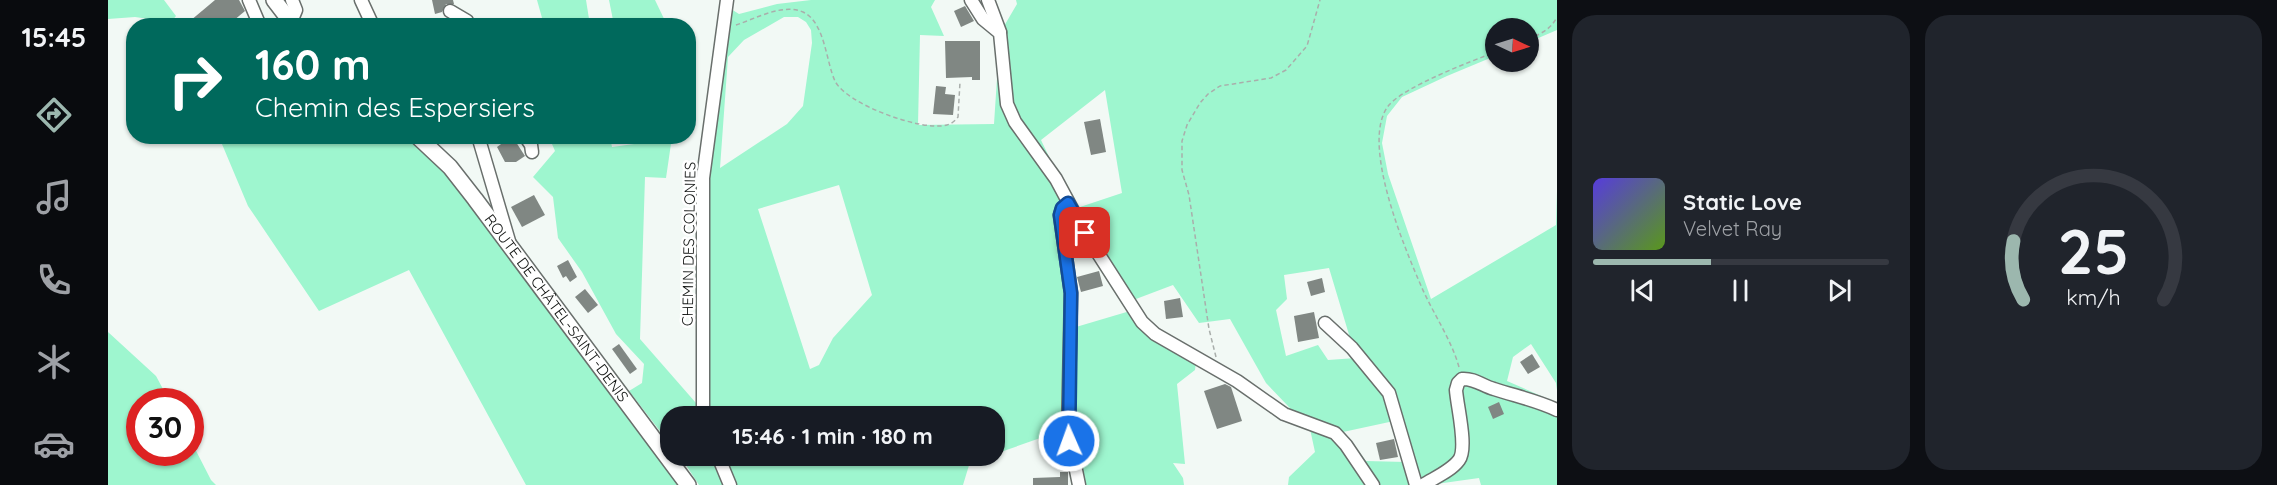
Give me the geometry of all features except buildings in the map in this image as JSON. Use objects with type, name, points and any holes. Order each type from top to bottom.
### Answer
[{"type":"main road","points":[[274,0],[288,18]]},
{"type":"main road","name":"ROUTE DE CHÂTEL-SAINT-DENIS","points":[[428,144],[450,167],[510,245],[688,485]]},
{"type":"street","points":[[249,0],[257,18]]},
{"type":"street","points":[[292,0],[296,10],[294,18]]},
{"type":"street","points":[[361,0],[369,18]]},
{"type":"street","name":"CHEMIN DES COLONIES","points":[[702,406],[703,178],[727,0]]},
{"type":"street","points":[[970,0],[983,19],[1000,33]]},
{"type":"street","points":[[988,0],[1000,33],[1007,105],[1015,122],[1056,179],[1068,203],[1142,322],[1155,334],[1218,370],[1284,414],[1335,433],[1346,444],[1373,485]]},
{"type":"street","points":[[450,11],[460,18]]},
{"type":"street","points":[[480,144],[510,245]]},
{"type":"street","points":[[530,144],[532,152]]},
{"type":"street","points":[[1068,203],[1062,208],[1060,215],[1071,293],[1068,431],[1078,485]]},
{"type":"street","points":[[1325,323],[1352,348],[1389,393],[1416,485]]},
{"type":"street","points":[[1423,485],[1455,464],[1462,455],[1463,446],[1456,390],[1461,380],[1473,380],[1529,398],[1557,410]]},
{"type":"street","points":[[722,466],[730,485]]},
{"type":"path","points":[[1218,370],[1219,363],[1209,329],[1189,195],[1182,170],[1182,141],[1187,125],[1208,94],[1220,86],[1271,78],[1286,70],[1307,46],[1320,0]]},
{"type":"path","points":[[723,27],[792,9],[804,13],[814,21],[835,81],[842,93],[884,114],[909,122],[937,126],[954,122],[958,117],[960,82]]},
{"type":"path","points":[[1539,34],[1553,25],[1557,17]]},
{"type":"path","points":[[1461,380],[1457,360],[1422,287],[1390,200],[1379,160],[1379,129],[1383,113],[1400,95],[1413,87],[1485,57]]},
{"type":"green space","points":[[108,0],[164,0],[176,16],[174,18],[108,19]]},
{"type":"green space","points":[[537,0],[586,0],[589,18],[542,18]]},
{"type":"green space","points":[[609,0],[655,0],[664,18],[613,18]]},
{"type":"green space","points":[[811,0],[935,0],[931,7],[944,36],[920,35],[918,125],[994,124],[1000,33],[1017,4],[1016,0],[1557,0],[1557,30],[1539,38],[1539,18],[1485,18],[1485,60],[1402,97],[1387,116],[1382,143],[1388,174],[1431,299],[1556,225],[1557,191],[1557,390],[1556,383],[1531,344],[1513,357],[1507,381],[1557,403],[1557,485],[1481,485],[1479,478],[1429,485],[1288,485],[1289,477],[1315,452],[1310,429],[1266,383],[1230,319],[1199,323],[1173,285],[1128,302],[1073,209],[1064,211],[1076,327],[1130,311],[1196,362],[1195,370],[1177,384],[1185,464],[1173,463],[1183,478],[1184,485],[1081,485],[1066,429],[1005,450],[1005,406],[660,406],[660,431],[629,391],[642,383],[644,364],[616,334],[582,272],[558,238],[553,197],[533,177],[555,151],[552,144],[611,144],[612,147],[634,144],[671,144],[666,178],[645,177],[640,339],[696,403],[699,173],[731,9],[739,14],[777,4]],"holes":[[[784,17],[798,17],[806,22],[811,30],[812,43],[803,106],[787,124],[720,168],[728,57],[744,40]],[[1105,90],[1122,193],[1074,209],[1041,140]],[[839,185],[872,295],[833,338],[819,365],[810,369],[758,209]],[[1329,268],[1356,358],[1328,360],[1318,345],[1286,356],[1276,310],[1287,299],[1284,275]],[[1394,421],[1406,462],[1366,461],[1343,432]]]},
{"type":"green space","points":[[222,144],[413,144],[446,174],[539,292],[660,461],[660,466],[664,466],[678,485],[526,485],[409,270],[319,311],[248,206]]},
{"type":"green space","points":[[108,332],[156,376],[162,388],[126,388],[126,466],[204,466],[216,485],[108,485]]},
{"type":"green space","points":[[687,466],[969,466],[963,485],[699,485]]},
{"type":"route","points":[[1069,441],[1071,293],[1060,215],[1062,208],[1068,203],[1085,233]]}]
